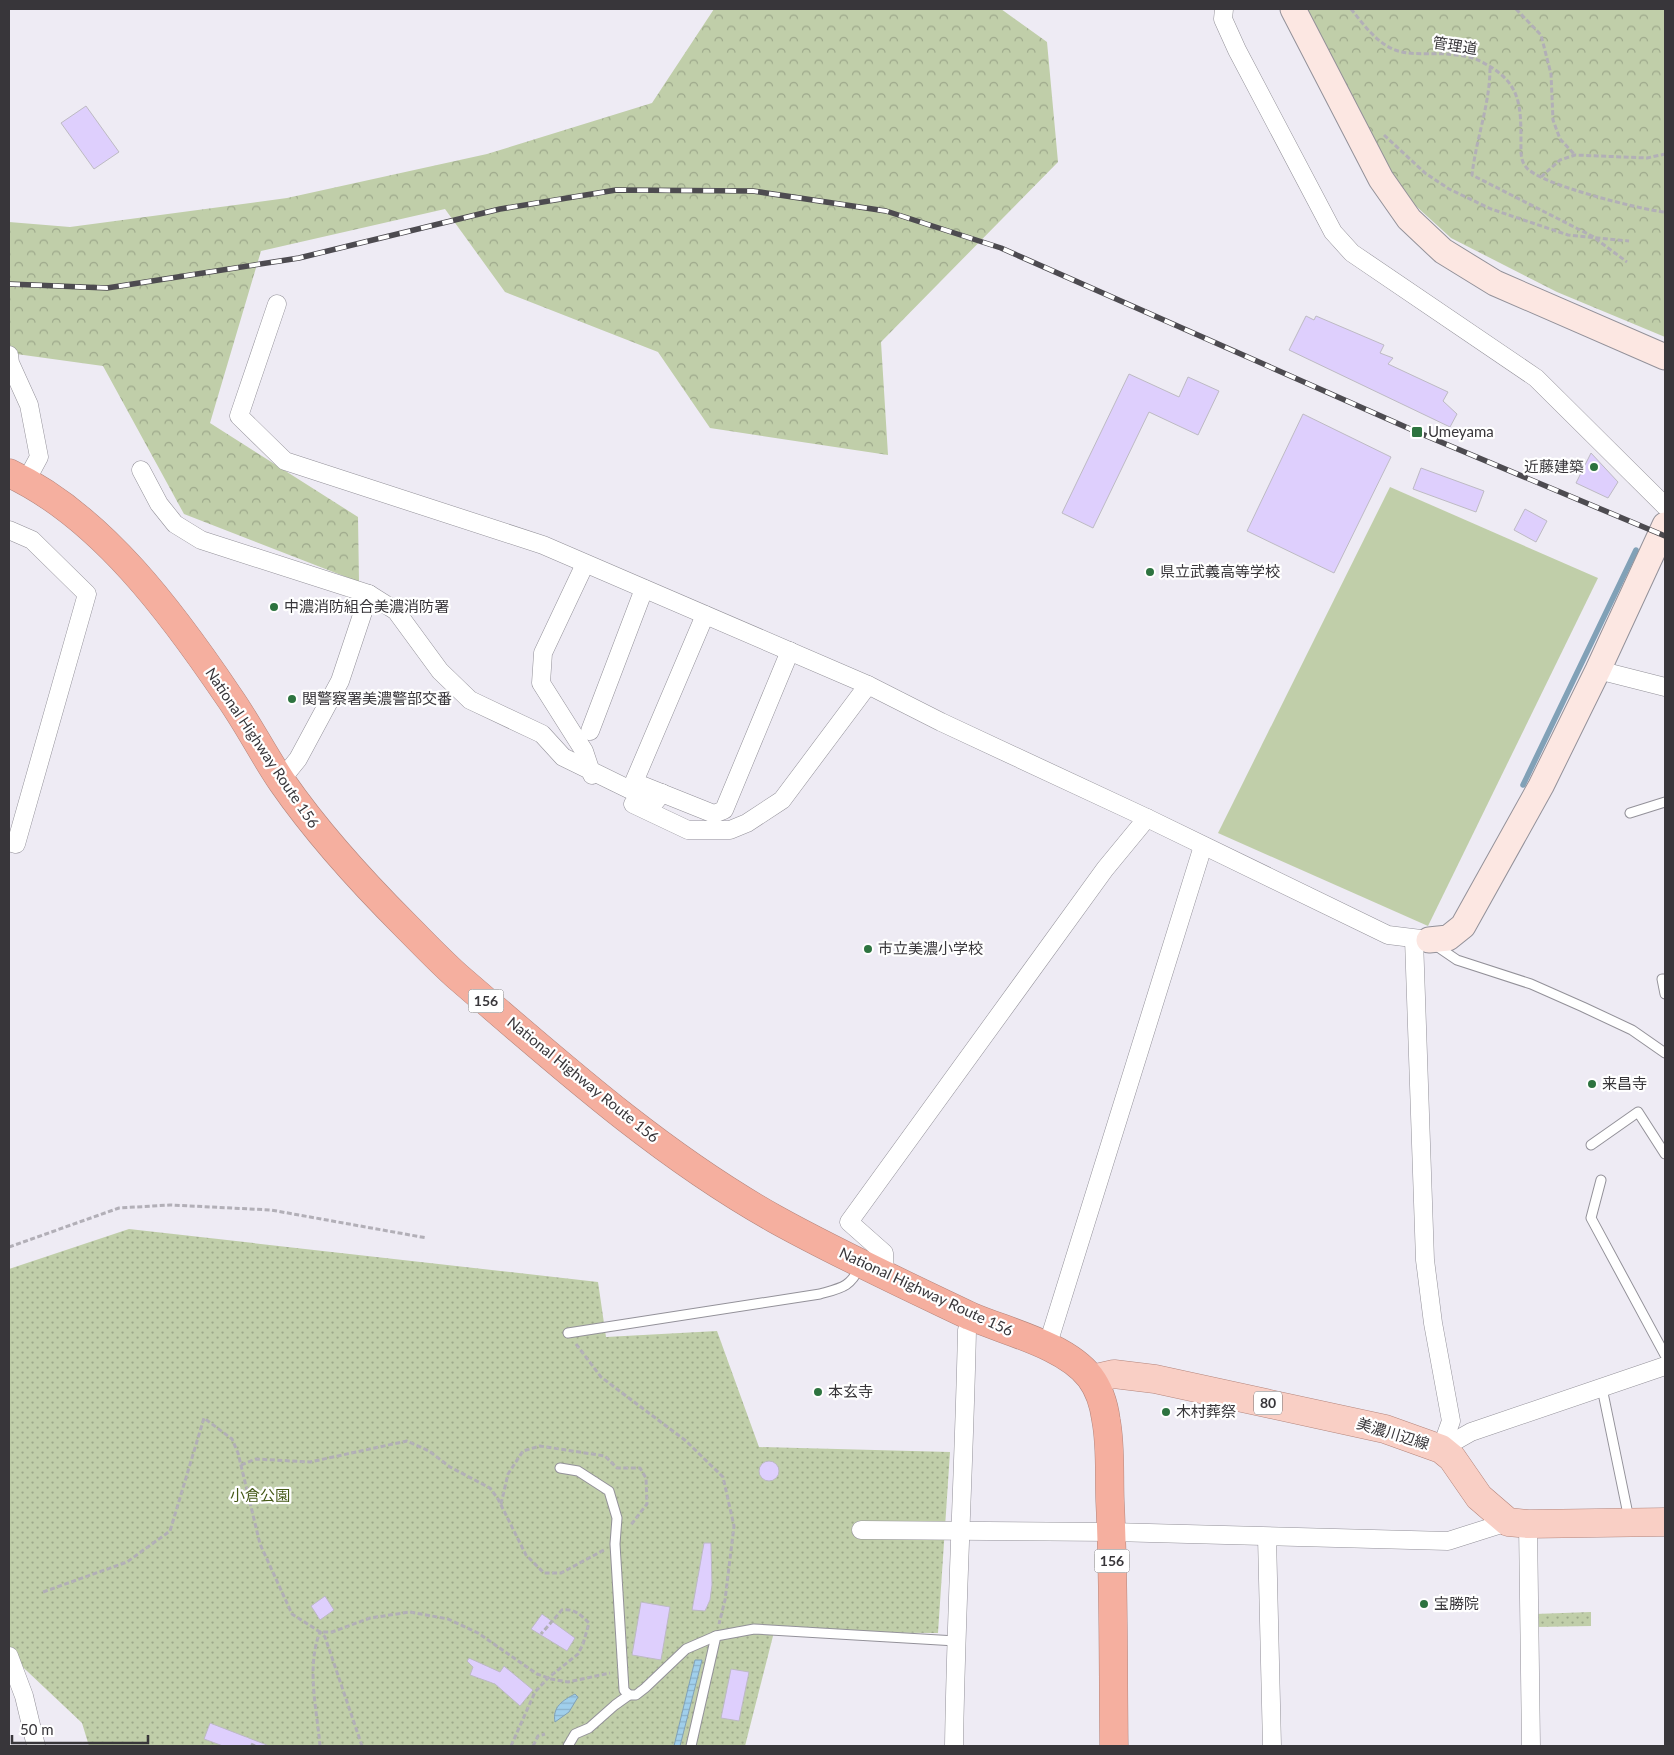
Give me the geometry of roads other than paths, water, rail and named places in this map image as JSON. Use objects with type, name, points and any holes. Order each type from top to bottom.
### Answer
[{"type":"highway","name":"National Highway Route 156","points":[[18,477],[87,525],[119,556],[153,595],[230,698],[281,780],[317,830],[355,873],[454,973],[627,1120],[718,1184],[774,1219],[975,1318],[1047,1347],[1077,1365],[1092,1379],[1103,1403],[1107,1424],[1112,1532],[1114,1746]]},
{"type":"main road","name":"美濃川辺線","points":[[1092,1379],[1114,1374],[1155,1379],[1385,1429],[1441,1449],[1452,1458],[1479,1497],[1518,1523]]},
{"type":"main road","points":[[1518,1523],[1665,1522]]},
{"type":"street","points":[[1224,9],[1223,19],[1237,50],[1333,232],[1352,253],[1536,378],[1665,506]]},
{"type":"street","points":[[1293,9],[1381,179],[1409,219],[1443,251],[1495,283],[1665,357]]},
{"type":"street","points":[[277,304],[239,416],[285,460],[543,544],[585,564],[868,685],[1388,935],[1422,939],[1448,938],[1463,926],[1541,786],[1598,670],[1665,525]]},
{"type":"street","points":[[9,355],[10,363],[29,405],[39,456],[18,477]]},
{"type":"street","points":[[141,470],[159,504],[175,524],[201,540],[369,594],[396,611],[440,671],[470,700],[542,734],[563,757],[655,802],[662,792]]},
{"type":"street","points":[[9,530],[32,540],[87,594],[16,844],[9,842]]},
{"type":"street","points":[[585,564],[543,653],[542,683],[584,751],[588,769],[594,779],[636,806],[688,830],[730,830],[747,823],[782,800],[868,685]]},
{"type":"street","points":[[590,730],[644,589]]},
{"type":"street","points":[[281,780],[298,759],[340,681],[369,594]]},
{"type":"street","points":[[705,615],[634,782],[714,814],[724,810],[790,651]]},
{"type":"street","points":[[1598,670],[1665,687]]},
{"type":"street","points":[[873,1269],[884,1253],[849,1222],[1099,876],[1147,818]]},
{"type":"street","points":[[1047,1347],[1204,846]]},
{"type":"street","points":[[1422,939],[1425,1260],[1433,1323],[1451,1420],[1441,1449]]},
{"type":"street","points":[[954,1746],[956,1641],[962,1532],[968,1330],[975,1318]]},
{"type":"street","points":[[1441,1449],[1471,1432],[1665,1366]]},
{"type":"street","points":[[861,1530],[1112,1532],[1448,1541],[1518,1523],[1531,1746]]},
{"type":"street","points":[[1267,1537],[1272,1746]]},
{"type":"street","points":[[9,1656],[24,1696],[36,1746]]},
{"type":"lane","points":[[1630,813],[1665,802]]},
{"type":"lane","points":[[1422,939],[1456,960],[1531,984],[1583,1006],[1632,1030],[1665,1053]]},
{"type":"lane","points":[[1665,979],[1662,979],[1665,994]]},
{"type":"lane","points":[[1591,1145],[1638,1112],[1665,1154]]},
{"type":"lane","points":[[1601,1180],[1591,1218],[1665,1355]]},
{"type":"lane","points":[[568,1332],[820,1294],[841,1288],[873,1269]]},
{"type":"lane","points":[[1602,1388],[1630,1522]]},
{"type":"lane","points":[[560,1468],[578,1471],[609,1491],[617,1518],[615,1544],[624,1690],[630,1695]]},
{"type":"lane","points":[[568,1746],[575,1734],[588,1728],[615,1704],[630,1695],[636,1695],[646,1688],[686,1649],[716,1636],[754,1630],[956,1641]]},
{"type":"lane","points":[[691,1746],[716,1636]]},
{"type":"water","points":[[695,1660],[702,1660],[680,1746],[674,1746]]},
{"type":"water","points":[[575,1694],[578,1697],[569,1712],[555,1722],[555,1712],[559,1705]]},
{"type":"waterway","points":[[1523,785],[1636,550]]},
{"type":"railway","points":[[9,284],[107,288],[299,258],[500,209],[616,190],[753,191],[886,211],[1001,248],[1417,432],[1665,536]]},
{"type":"place","name":"Umeyama","points":[[1417,432]]},
{"type":"place","name":"近藤建築","points":[[1594,467]]},
{"type":"place","name":"県立武義高等学校","points":[[1150,572]]},
{"type":"place","name":"中濃消防組合美濃消防署","points":[[274,607]]},
{"type":"place","name":"関警察署美濃警部交番","points":[[292,699]]},
{"type":"place","name":"市立美濃小学校","points":[[868,949]]},
{"type":"place","name":"来昌寺","points":[[1592,1084]]},
{"type":"place","name":"本玄寺","points":[[818,1392]]},
{"type":"place","name":"木村葬祭","points":[[1166,1412]]},
{"type":"place","name":"宝勝院","points":[[1424,1604]]},
{"type":"park label","name":"小倉公園","points":[[260,1496]]}]
